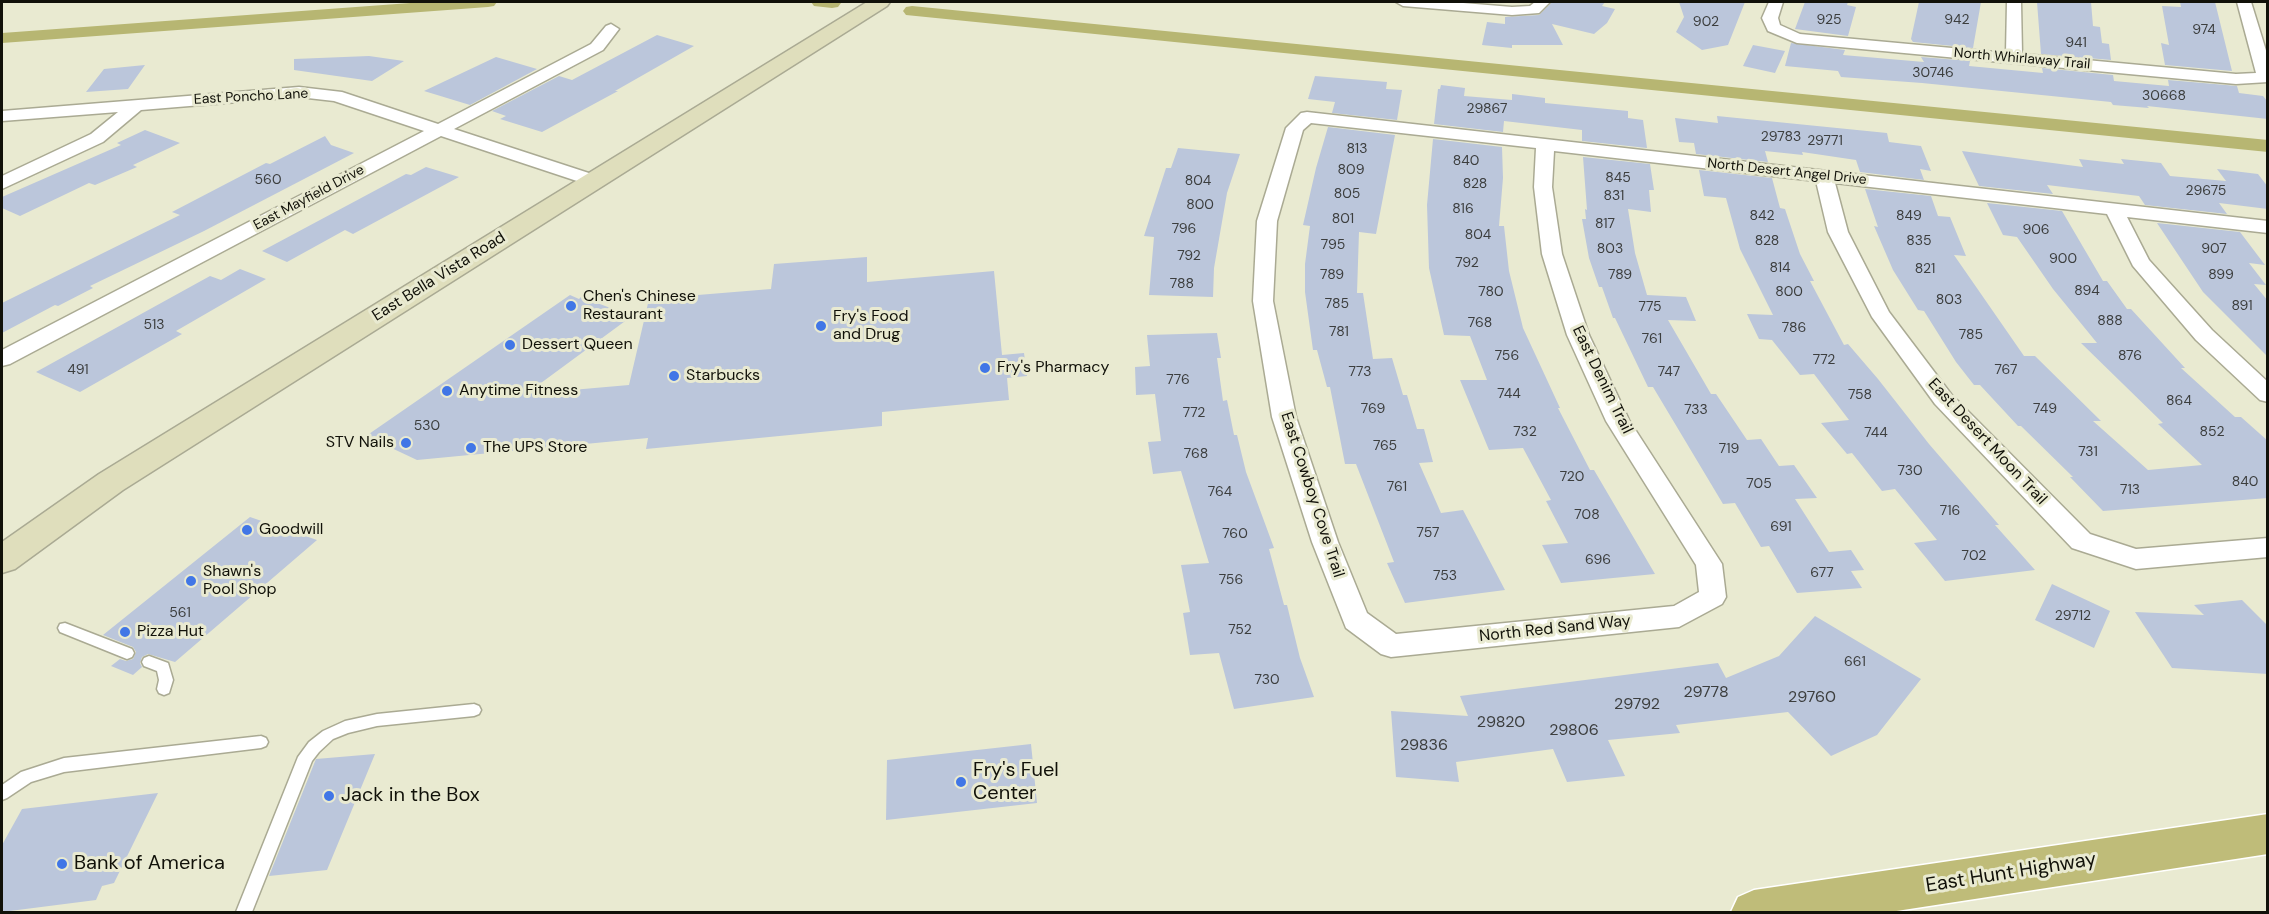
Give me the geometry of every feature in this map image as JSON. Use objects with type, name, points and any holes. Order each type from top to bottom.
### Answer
[{"type":"main road","name":"East Hunt Highway","points":[[1754,912],[2268,834]]},
{"type":"street","name":"East Bella Vista Road","points":[[2,560],[55,520],[160,451],[880,2]]},
{"type":"street","points":[[1403,2],[1512,11],[1538,6]]},
{"type":"street","name":"North Whirlaway Trail","points":[[1776,2],[1770,18],[1773,28],[1797,38],[2236,79],[2263,78],[2264,73],[2244,2]]},
{"type":"street","points":[[2014,2],[2014,58]]},
{"type":"street","name":"East Mayfield Drive","points":[[2,359],[597,47],[611,29]]},
{"type":"street","name":"East Poncho Lane","points":[[2,116],[299,93],[336,96],[595,181]]},
{"type":"street","points":[[2,183],[97,138],[135,106]]},
{"type":"street","name":"North Desert Angel Drive","points":[[1306,117],[2268,227]]},
{"type":"street","name":"East Cowboy Cove Trail","points":[[1306,117],[1295,128],[1267,221],[1263,302],[1284,417],[1325,542],[1356,620],[1391,646]]},
{"type":"street","name":"East Denim Trail","points":[[1545,145],[1543,187],[1552,254],[1578,335],[1618,421],[1709,564],[1713,597]]},
{"type":"street","name":"East Desert Moon Trail","points":[[1824,176],[1838,232],[1879,313],[1943,399],[2081,541],[2136,559],[2258,548]]},
{"type":"street","points":[[2114,209],[2140,262],[2204,335],[2268,395]]},
{"type":"street","points":[[2258,548],[2268,568]]},
{"type":"street","name":"North Red Sand Way","points":[[1391,646],[1679,616],[1713,597]]},
{"type":"lane","points":[[65,628],[126,653]]},
{"type":"lane","points":[[149,662],[163,667],[166,680],[164,689]]},
{"type":"lane","points":[[244,912],[306,757],[314,747],[328,735],[345,727],[377,720],[474,710]]},
{"type":"lane","points":[[2,794],[26,777],[64,765],[261,742]]},
{"type":"building","points":[[1552,2],[1605,2],[1602,6],[1615,9],[1607,23],[1594,34],[1552,24],[1563,45],[1512,45],[1512,48],[1482,45],[1487,22],[1505,24],[1505,17],[1539,15]]},
{"type":"building","points":[[1679,2],[1745,2],[1728,45],[1702,50],[1676,32],[1684,17]]},
{"type":"building","points":[[1805,2],[1848,2],[1847,5],[1856,7],[1848,36],[1795,29]]},
{"type":"building","points":[[1919,2],[1981,2],[1973,48],[1913,42],[1911,39]]},
{"type":"building","points":[[2037,2],[2091,2],[2093,26],[2100,27],[2102,43],[2109,44],[2111,60],[2041,54]]},
{"type":"building","points":[[2180,2],[2215,2],[2232,71],[2165,65],[2161,43],[2169,45],[2162,6],[2181,7]]},
{"type":"building","points":[[657,35],[694,46],[542,132],[500,119],[506,116],[492,111],[559,76],[572,80]]},
{"type":"building","points":[[1791,43],[1845,50],[1843,55],[1924,62],[1921,57],[1970,61],[1969,66],[2043,73],[2042,68],[2113,75],[2114,81],[2169,86],[2168,80],[2237,86],[2239,93],[2263,96],[2268,102],[2268,119],[2147,106],[2149,108],[2113,105],[2111,102],[1922,83],[1841,77],[1838,71],[1785,66]]},
{"type":"building","points":[[1753,45],[1785,51],[1775,73],[1743,66]]},
{"type":"building","points":[[369,56],[404,61],[372,81],[294,70],[294,59]]},
{"type":"building","points":[[496,57],[537,69],[470,105],[424,91]]},
{"type":"building","points":[[145,65],[128,89],[86,92],[104,69]]},
{"type":"building","points":[[1315,76],[1387,82],[1386,89],[1402,90],[1397,120],[1332,113],[1335,102],[1308,99]]},
{"type":"building","points":[[1441,85],[1465,88],[1464,96],[1512,100],[1512,94],[1545,98],[1545,103],[1628,111],[1628,118],[1643,120],[1647,148],[1582,141],[1582,130],[1504,121],[1503,132],[1434,124],[1438,89]]},
{"type":"building","points":[[1717,116],[1887,133],[1889,142],[1921,146],[1931,171],[1920,169],[1924,180],[1860,172],[1856,160],[1802,152],[1803,155],[1765,151],[1768,162],[1696,154],[1694,143],[1679,142],[1675,118],[1718,123]]},
{"type":"building","points":[[1328,127],[1395,135],[1376,234],[1359,232],[1357,293],[1363,293],[1373,359],[1392,358],[1403,395],[1407,395],[1417,429],[1424,429],[1433,462],[1419,463],[1441,513],[1463,510],[1505,590],[1405,603],[1387,563],[1394,562],[1356,464],[1345,464],[1330,387],[1327,387],[1317,350],[1313,350],[1305,292],[1305,264],[1310,226],[1303,225]]},
{"type":"building","points":[[145,130],[180,143],[133,165],[137,167],[95,185],[89,183],[20,216],[2,208],[2,197],[121,145],[117,143]]},
{"type":"building","points":[[325,136],[331,145],[354,153],[2,333],[2,303],[180,215],[172,212],[266,163],[270,164]]},
{"type":"building","points":[[1433,139],[1502,147],[1503,178],[1499,226],[1504,226],[1509,271],[1523,328],[1560,408],[1558,408],[1590,470],[1594,470],[1655,574],[1561,583],[1542,545],[1568,543],[1546,501],[1551,500],[1523,448],[1489,450],[1460,380],[1487,380],[1470,336],[1444,335],[1429,268],[1427,205]]},
{"type":"building","points":[[1178,148],[1240,154],[1227,193],[1214,268],[1213,297],[1149,295],[1154,237],[1144,236],[1166,168],[1171,168]]},
{"type":"building","points":[[1962,151],[2083,167],[2079,159],[2124,164],[2121,159],[2161,163],[2170,176],[2226,181],[2217,169],[2258,174],[2268,187],[2268,209],[2219,203],[2227,214],[2145,205],[2139,196],[2047,185],[2053,194],[1979,186]]},
{"type":"building","points":[[1583,157],[1650,164],[1654,190],[1649,190],[1651,212],[1628,209],[1635,253],[1647,295],[1686,297],[1696,321],[1668,320],[1711,394],[1716,394],[1747,440],[1761,439],[1779,466],[1794,465],[1817,498],[1795,499],[1829,552],[1851,550],[1864,570],[1851,571],[1862,588],[1797,593],[1769,546],[1761,547],[1735,503],[1723,504],[1653,387],[1648,387],[1613,318],[1602,287],[1599,287],[1589,258],[1582,219],[1586,219],[1585,209],[1587,210]]},
{"type":"building","points":[[426,167],[459,177],[353,234],[345,230],[287,262],[262,251],[406,174],[411,175]]},
{"type":"building","points":[[1699,170],[1772,178],[1780,208],[1785,209],[1800,254],[1814,281],[1810,281],[1844,345],[1848,344],[1878,379],[1929,444],[1999,525],[1995,525],[2035,570],[1945,581],[1914,543],[1937,540],[1895,489],[1882,491],[1852,453],[1847,454],[1821,423],[1849,420],[1814,374],[1800,375],[1772,340],[1759,339],[1747,314],[1773,315],[1740,249],[1726,198],[1704,196]]},
{"type":"building","points":[[1865,189],[1931,196],[1938,216],[1950,217],[1966,256],[1954,255],[2024,356],[2035,356],[2101,421],[2093,421],[2148,470],[2202,465],[2158,424],[2163,423],[2081,343],[2097,343],[2053,289],[2017,237],[2003,235],[1987,203],[2062,211],[2103,281],[2107,281],[2127,309],[2131,309],[2185,368],[2181,368],[2235,417],[2241,417],[2268,441],[2268,498],[2103,511],[2070,477],[2073,477],[2021,426],[2018,426],[1980,385],[1974,385],[1956,362],[1924,311],[1918,310],[1893,270],[1874,226],[1878,227]]},
{"type":"building","points":[[2157,223],[2240,232],[2265,265],[2249,263],[2266,285],[2254,284],[2268,301],[2268,357],[2203,292]]},
{"type":"building","name":"Fry's Food and Drug","points":[[867,257],[867,282],[994,271],[1002,355],[1024,353],[1027,376],[1007,378],[1009,400],[882,412],[882,426],[646,449],[648,438],[417,460],[366,436],[570,295],[632,316],[526,394],[629,385],[649,299],[771,289],[774,264]]},
{"type":"building","points":[[240,269],[266,279],[176,331],[182,334],[80,392],[36,372],[210,276],[221,280]]},
{"type":"building","points":[[1217,333],[1221,358],[1217,358],[1223,401],[1227,400],[1234,435],[1237,435],[1246,472],[1274,548],[1269,549],[1284,605],[1287,605],[1300,658],[1314,697],[1234,709],[1219,653],[1190,655],[1183,613],[1190,612],[1181,565],[1209,563],[1181,471],[1153,474],[1148,442],[1161,441],[1155,394],[1136,395],[1135,367],[1150,366],[1147,335]]},
{"type":"building","points":[[250,517],[317,540],[175,662],[148,654],[142,657],[140,663],[142,667],[133,675],[111,666],[120,659],[126,661],[133,659],[136,652],[133,647],[103,635]]},
{"type":"building","points":[[2052,584],[2110,611],[2094,648],[2035,620]]},
{"type":"building","points":[[2242,600],[2268,626],[2268,674],[2172,668],[2135,612],[2204,615],[2194,605]]},
{"type":"building","points":[[1815,616],[1921,679],[1877,735],[1831,756],[1788,712],[1676,725],[1680,733],[1608,740],[1625,776],[1567,782],[1553,749],[1456,762],[1459,782],[1396,777],[1391,711],[1468,716],[1460,696],[1718,663],[1726,678],[1779,656]]},
{"type":"building","name":"Fry's Fuel Center","points":[[1031,744],[1037,803],[886,820],[887,760]]},
{"type":"building","name":"Jack in the Box","points":[[375,754],[327,870],[269,876],[316,759]]},
{"type":"building","name":"Bank of America","points":[[158,793],[114,883],[102,886],[96,900],[2,912],[2,845],[22,809]]},
{"type":"waterway","points":[[2,38],[488,2]]},
{"type":"waterway","points":[[820,2],[832,3]]},
{"type":"waterway","points":[[912,11],[2268,146]]},
{"type":"place","name":"Chen's Chinese Restaurant","points":[[571,306]]},
{"type":"place","name":"Fry's Food and Drug","points":[[821,326]]},
{"type":"place","name":"Dessert Queen","points":[[510,345]]},
{"type":"place","name":"Fry's Pharmacy","points":[[985,368]]},
{"type":"place","name":"Starbucks","points":[[674,376]]},
{"type":"place","name":"Anytime Fitness","points":[[447,391]]},
{"type":"place","name":"STV Nails","points":[[406,443]]},
{"type":"place","name":"The UPS Store","points":[[471,448]]},
{"type":"place","name":"Goodwill","points":[[247,530]]},
{"type":"place","name":"Shawn's Pool Shop","points":[[191,581]]},
{"type":"place","name":"Pizza Hut","points":[[125,632]]},
{"type":"place","name":"Fry's Fuel Center","points":[[961,782]]},
{"type":"place","name":"Jack in the Box","points":[[329,796]]},
{"type":"place","name":"Bank of America","points":[[62,864]]}]
